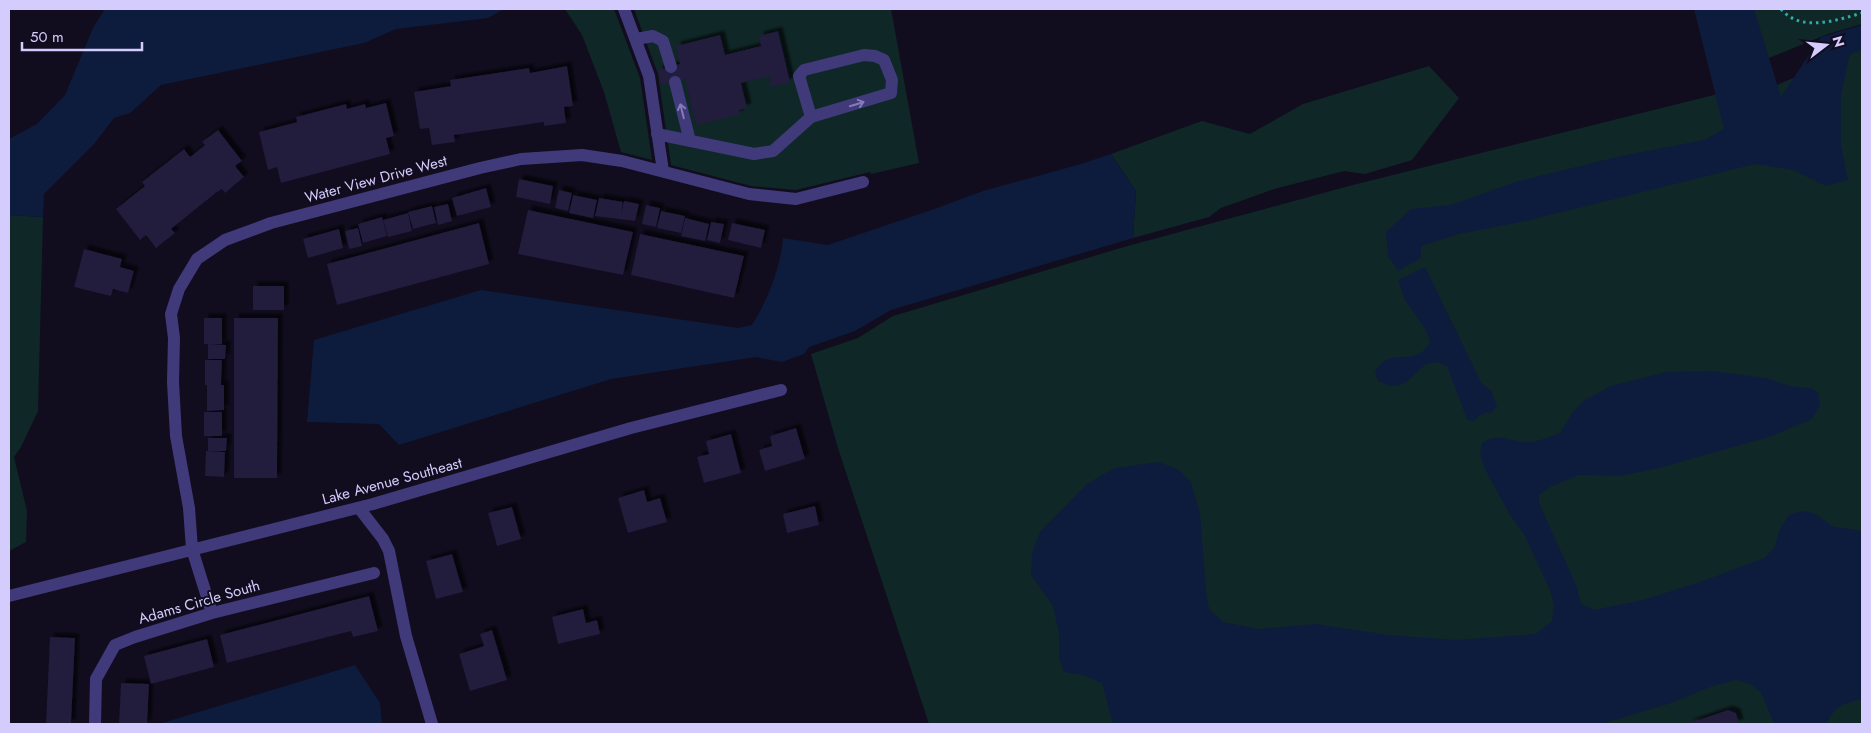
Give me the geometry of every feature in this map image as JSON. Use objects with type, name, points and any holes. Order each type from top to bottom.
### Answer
[{"type":"street","points":[[624,9],[649,76],[663,171]]},
{"type":"street","points":[[636,39],[653,36],[663,41],[671,67]]},
{"type":"street","points":[[657,134],[754,154],[773,151],[810,117],[891,93],[892,80],[884,60],[875,56],[864,55],[804,70],[799,76],[810,117]]},
{"type":"street","points":[[675,82],[690,141]]},
{"type":"street","name":"Water View Drive West","points":[[212,613],[192,549],[189,508],[176,436],[173,382],[174,338],[171,314],[179,289],[197,259],[225,240],[272,223],[521,159],[582,155],[622,161],[749,194],[796,199],[863,182]]},
{"type":"street","name":"Lake Avenue Southeast","points":[[9,596],[359,508],[631,428],[781,390]]},
{"type":"street","points":[[359,508],[383,539],[389,551],[406,636],[432,724]]},
{"type":"street","name":"Adams Circle South","points":[[95,724],[96,679],[116,645],[135,637],[212,613],[374,572]]},
{"type":"path","points":[[1780,9],[1796,19],[1815,23],[1862,13]]},
{"type":"green space","points":[[565,9],[614,9],[640,78],[652,160],[621,152],[604,92],[582,35]]},
{"type":"green space","points":[[634,9],[891,9],[919,163],[871,174],[870,172],[796,190],[751,186],[671,165],[658,74]]},
{"type":"green space","points":[[1751,9],[1862,9],[1862,24],[1828,34],[1764,60]]},
{"type":"green space","points":[[1862,49],[1862,724],[929,724],[838,448],[811,354],[858,338],[893,316],[1124,247],[1353,185],[1726,92],[1777,85]]},
{"type":"green space","points":[[1429,66],[1459,98],[1412,160],[1365,174],[1344,171],[1274,189],[1221,208],[1209,217],[1133,238],[1136,191],[1111,154],[1202,121],[1250,134],[1303,104]]},
{"type":"green space","points":[[9,215],[43,217],[38,411],[21,447],[14,457],[27,511],[26,542],[9,551]]},
{"type":"water","points":[[105,9],[504,9],[488,18],[396,29],[364,43],[161,85],[130,113],[114,118],[94,144],[44,194],[43,217],[9,215],[9,139],[37,124],[65,95],[93,28]]},
{"type":"water","points":[[1694,9],[1754,9],[1781,97],[1821,37],[1862,25],[1862,50],[1850,54],[1841,95],[1841,146],[1848,180],[1826,186],[1793,170],[1755,164],[1526,221],[1459,234],[1421,246],[1421,258],[1398,271],[1388,256],[1386,232],[1411,209],[1451,205],[1515,182],[1621,156],[1704,140],[1724,129]]},
{"type":"water","points":[[1111,154],[1136,191],[1133,238],[891,310],[855,331],[809,347],[804,354],[782,362],[756,357],[611,379],[399,445],[379,424],[307,422],[314,340],[481,290],[738,328],[752,325],[763,306],[772,283],[782,249],[783,238],[828,245],[983,191]]},
{"type":"water","points":[[1425,267],[1481,382],[1492,392],[1497,407],[1489,414],[1488,412],[1478,416],[1473,421],[1467,419],[1447,366],[1436,363],[1428,364],[1401,385],[1391,385],[1378,381],[1375,372],[1382,363],[1389,359],[1414,356],[1420,353],[1430,342],[1426,330],[1405,300],[1398,280]]},
{"type":"water","points":[[1712,371],[1767,378],[1789,386],[1811,388],[1818,392],[1820,406],[1812,419],[1769,437],[1659,468],[1620,476],[1579,475],[1550,487],[1539,495],[1539,503],[1576,585],[1581,604],[1594,610],[1643,600],[1706,580],[1764,558],[1775,547],[1778,533],[1789,515],[1798,512],[1807,511],[1819,516],[1831,526],[1862,531],[1862,699],[1840,706],[1833,713],[1827,724],[1774,724],[1761,692],[1750,684],[1736,680],[1710,687],[1674,702],[1602,724],[1113,724],[1102,683],[1083,675],[1064,672],[1059,659],[1059,633],[1053,606],[1031,575],[1032,553],[1040,532],[1087,484],[1114,468],[1159,462],[1179,470],[1191,483],[1200,513],[1209,609],[1223,622],[1259,629],[1315,624],[1389,635],[1456,640],[1536,634],[1552,621],[1554,605],[1550,590],[1524,534],[1510,515],[1485,469],[1480,454],[1482,443],[1499,437],[1533,442],[1560,433],[1572,413],[1583,401],[1611,386],[1666,372]]},
{"type":"water","points":[[355,665],[380,703],[382,724],[159,724]]},
{"type":"building","points":[[778,31],[790,82],[771,87],[769,76],[741,83],[747,108],[739,110],[740,114],[696,125],[685,79],[661,85],[658,70],[680,64],[676,46],[720,35],[725,55],[761,46],[759,36]]},
{"type":"building","points":[[567,66],[573,106],[564,107],[566,123],[544,126],[544,122],[454,135],[455,142],[432,145],[429,128],[420,129],[414,92],[451,86],[450,80],[529,68],[530,73]]},
{"type":"building","points":[[386,103],[394,136],[386,138],[390,154],[281,183],[277,167],[268,170],[259,132],[297,122],[296,117],[346,104],[347,109],[365,104],[366,108]]},
{"type":"building","points":[[218,130],[242,161],[235,166],[244,177],[225,193],[222,189],[217,192],[171,229],[175,233],[156,248],[146,235],[140,240],[116,209],[145,186],[142,182],[184,149],[190,157],[205,145],[202,142]]},
{"type":"building","points":[[519,179],[553,186],[550,204],[516,197]]},
{"type":"building","points":[[486,188],[491,207],[457,216],[452,198]]},
{"type":"building","points":[[559,190],[572,193],[568,211],[555,208]]},
{"type":"building","points":[[573,195],[597,200],[593,218],[569,213]]},
{"type":"building","points":[[599,198],[623,202],[621,215],[624,201],[639,204],[635,221],[595,216]]},
{"type":"building","points":[[448,204],[452,221],[438,225],[434,207]]},
{"type":"building","points":[[646,205],[660,208],[656,227],[642,224]]},
{"type":"building","points":[[432,206],[436,223],[413,229],[408,212]]},
{"type":"building","points":[[528,210],[633,232],[623,275],[518,254]]},
{"type":"building","points":[[661,211],[685,216],[681,233],[657,228]]},
{"type":"building","points":[[408,213],[412,231],[388,237],[383,220]]},
{"type":"building","points":[[382,217],[387,236],[363,243],[358,224]]},
{"type":"building","points":[[685,218],[709,224],[705,241],[681,236]]},
{"type":"building","points":[[711,222],[724,224],[720,243],[707,240]]},
{"type":"building","points":[[479,223],[489,264],[337,305],[327,264]]},
{"type":"building","points":[[732,223],[765,230],[761,248],[728,240]]},
{"type":"building","points":[[358,228],[362,246],[349,249],[345,231]]},
{"type":"building","points":[[339,229],[343,248],[308,258],[303,239]]},
{"type":"building","points":[[640,234],[744,256],[734,298],[631,275]]},
{"type":"building","points":[[84,249],[122,259],[120,267],[134,271],[128,293],[113,289],[111,296],[74,287]]},
{"type":"building","points":[[253,286],[284,286],[284,310],[253,310]]},
{"type":"building","points":[[204,318],[222,318],[222,344],[204,344]]},
{"type":"building","points":[[234,318],[278,318],[277,478],[234,478]]},
{"type":"building","points":[[208,344],[226,345],[225,359],[208,359]]},
{"type":"building","points":[[205,360],[222,360],[221,385],[224,385],[224,410],[207,411]]},
{"type":"building","points":[[204,412],[222,412],[222,436],[204,436]]},
{"type":"building","points":[[796,428],[805,459],[765,471],[759,450],[772,446],[770,436]]},
{"type":"building","points":[[731,434],[741,473],[704,483],[697,457],[709,454],[706,441]]},
{"type":"building","points":[[208,438],[227,438],[226,451],[208,451]]},
{"type":"building","points":[[206,451],[225,452],[224,477],[205,476]]},
{"type":"building","points":[[644,490],[647,502],[660,498],[667,522],[628,533],[618,498]]},
{"type":"building","points":[[815,506],[819,525],[787,533],[783,514]]},
{"type":"building","points":[[512,507],[521,539],[497,546],[488,513]]},
{"type":"building","points":[[452,554],[463,592],[436,599],[426,561]]},
{"type":"building","points":[[369,596],[378,631],[353,637],[351,631],[227,663],[220,635]]},
{"type":"building","points":[[583,609],[586,623],[597,620],[600,634],[558,644],[552,617]]},
{"type":"building","points":[[492,630],[507,680],[470,691],[459,654],[484,646],[480,634]]},
{"type":"building","points":[[50,637],[75,638],[71,724],[46,724]]},
{"type":"building","points":[[207,639],[214,667],[151,684],[144,656]]},
{"type":"building","points":[[121,683],[149,684],[147,724],[119,724]]},
{"type":"building","points":[[1728,710],[1736,713],[1739,724],[1687,724]]}]
